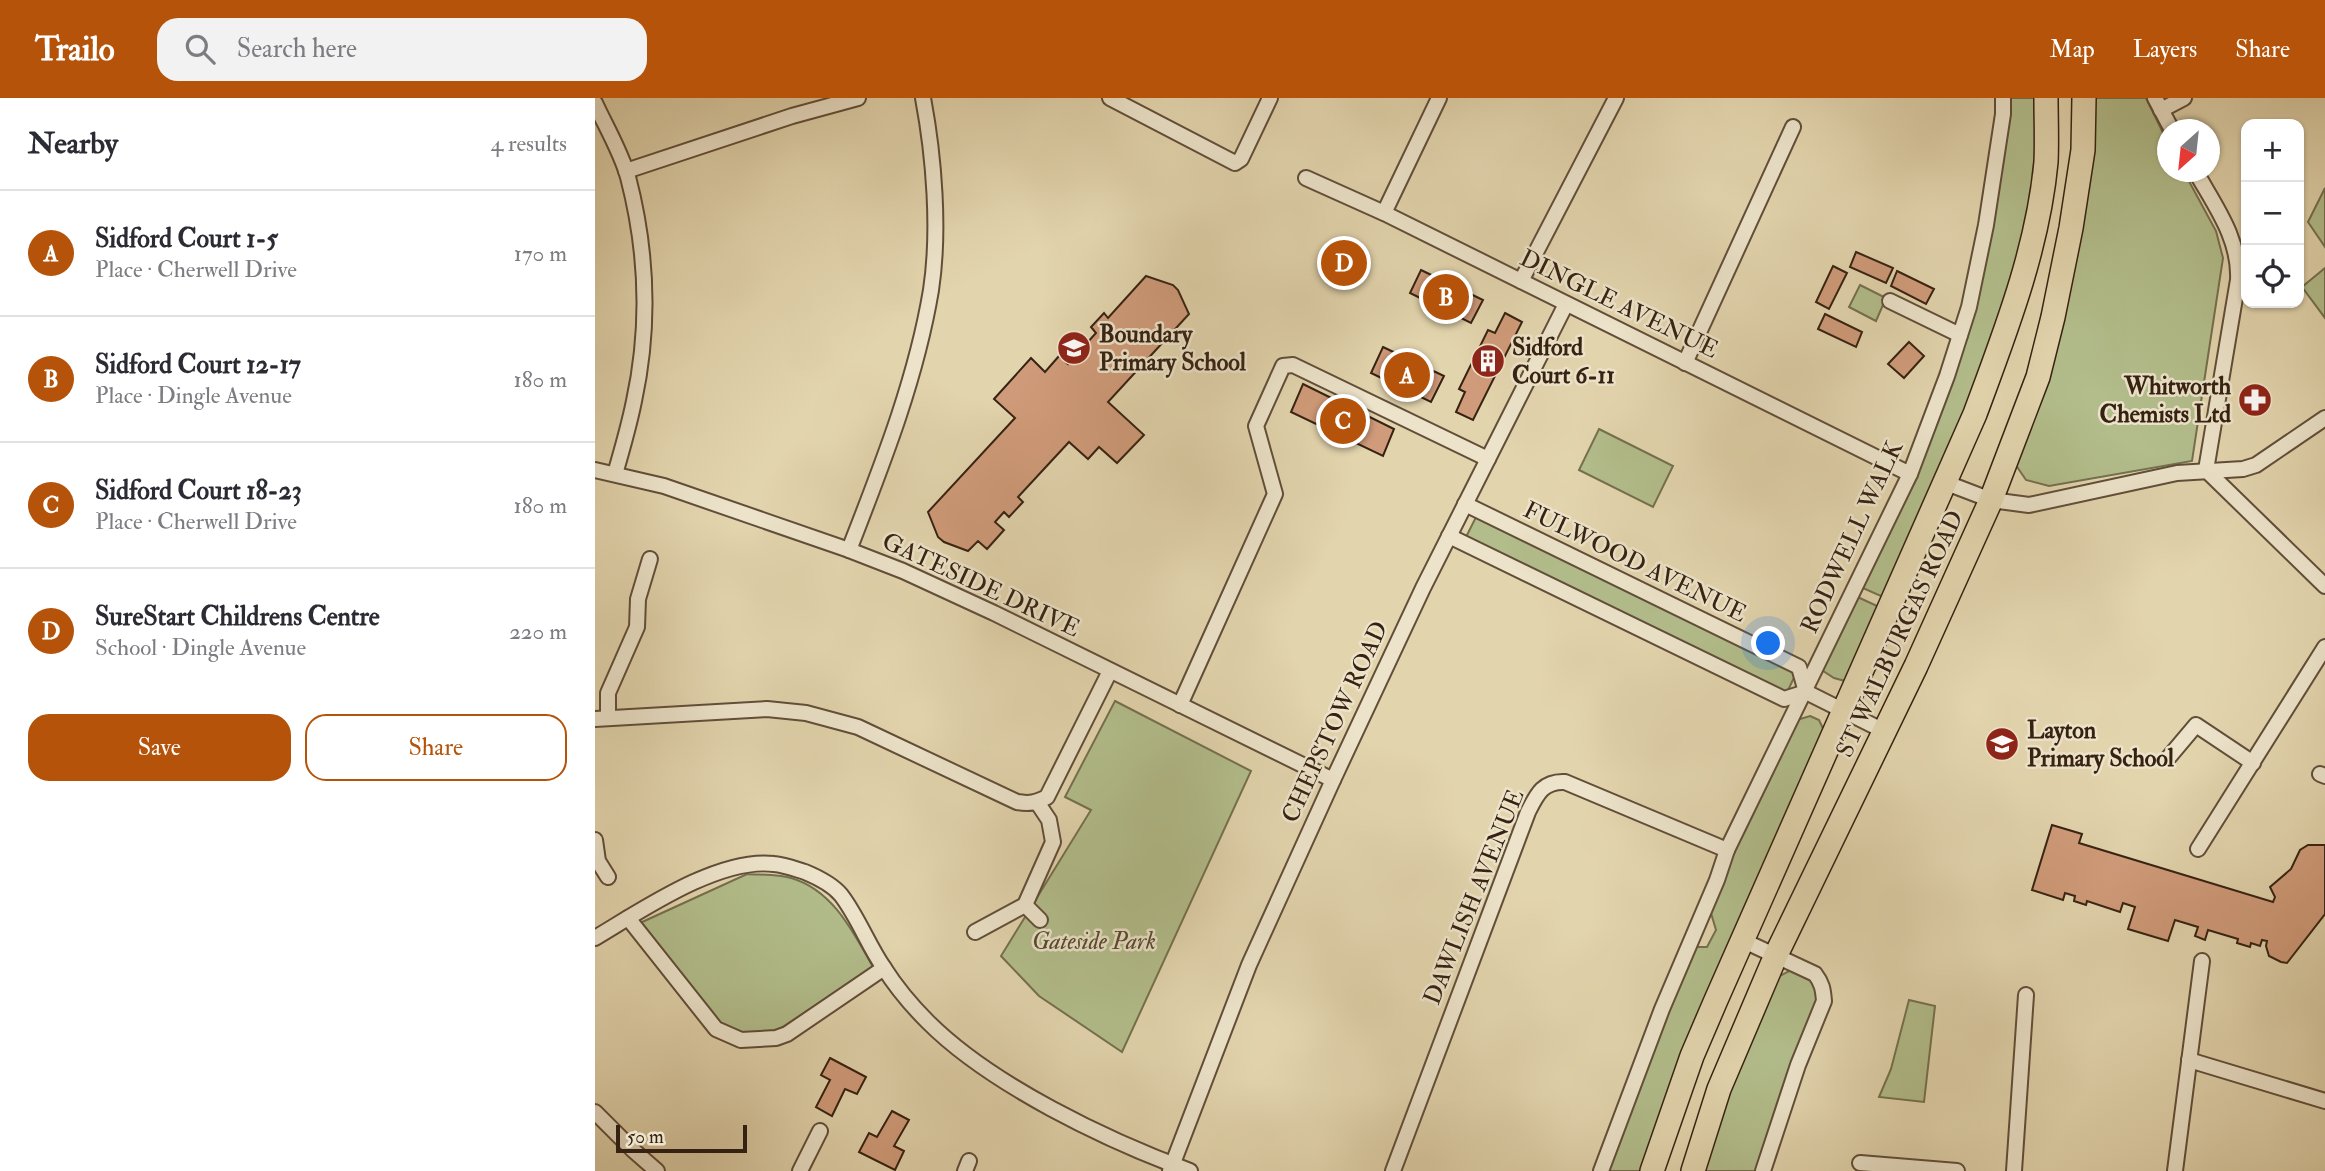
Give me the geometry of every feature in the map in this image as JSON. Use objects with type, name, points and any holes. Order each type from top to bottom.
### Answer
[{"type":"main road","name":"ST WALBURGAS ROAD","points":[[1652,1171],[1692,1056],[1975,414],[2021,284],[2046,163],[2046,98]]},
{"type":"main road","name":"ST WALBURGAS ROAD","points":[[1692,1171],[1719,1089],[1776,955],[1886,732],[1991,500],[2038,377],[2071,228],[2081,164],[2084,98]]},
{"type":"street","points":[[626,171],[792,116],[858,98]]},
{"type":"street","points":[[849,550],[896,428],[930,290],[934,187],[930,131],[923,98]]},
{"type":"street","points":[[1110,98],[1235,163],[1241,159],[1270,98]]},
{"type":"street","points":[[1384,213],[1439,98]]},
{"type":"street","points":[[1521,281],[1616,98]]},
{"type":"street","name":"RODWELL WALK","points":[[1601,1171],[1652,1034],[1727,850],[1910,474],[1969,307],[1986,225],[2003,114],[2003,98]]},
{"type":"street","points":[[2158,104],[2184,98]]},
{"type":"street","points":[[595,103],[626,171],[643,255],[645,325],[634,401],[615,474]]},
{"type":"street","points":[[1685,363],[1793,127]]},
{"type":"street","name":"DINGLE AVENUE","points":[[1306,178],[1384,213],[1910,474]]},
{"type":"street","points":[[2201,182],[2225,225],[2239,263],[2206,470]]},
{"type":"street","points":[[1890,301],[1960,335]]},
{"type":"street","name":"CHEPSTOW ROAD","points":[[1171,1168],[1249,965],[1333,780],[1449,536],[1566,304]]},
{"type":"street","points":[[1180,705],[1275,494],[1256,426],[1283,366],[1293,365],[1488,458]]},
{"type":"street","points":[[1944,482],[1991,500],[2029,505],[2173,473],[2243,469],[2256,465],[2325,418]]},
{"type":"street","name":"GATESIDE DRIVE","points":[[595,470],[664,486],[849,550],[994,613],[1333,780]]},
{"type":"street","points":[[2206,470],[2325,586]]},
{"type":"street","name":"FULWOOD AVENUE","points":[[1465,504],[1799,667],[1805,692]]},
{"type":"street","points":[[1449,536],[1784,699],[1805,692],[1886,732]]},
{"type":"street","points":[[650,559],[638,598],[638,627],[608,693],[601,719],[767,709],[806,713],[858,727],[1017,802],[1027,804],[1047,797],[1110,671]]},
{"type":"street","points":[[2198,849],[2325,647]]},
{"type":"street","points":[[2169,757],[2196,725],[2253,763]]},
{"type":"street","name":"DAWLISH AVENUE","points":[[1393,1171],[1538,791],[1547,785],[1565,782],[1727,850]]},
{"type":"street","points":[[975,932],[1025,905],[1053,842],[1049,820],[1037,802]]},
{"type":"street","points":[[595,840],[596,862],[608,877]]},
{"type":"street","points":[[595,938],[682,888],[715,873],[756,863],[774,864],[811,874],[840,893],[884,968],[928,1021],[979,1064],[1060,1112],[1111,1138],[1171,1168],[1190,1171]]},
{"type":"street","points":[[1025,905],[1040,920]]},
{"type":"street","points":[[628,918],[716,1029],[741,1040],[776,1038],[787,1034],[884,968]]},
{"type":"street","points":[[1742,940],[1815,974],[1823,984],[1824,1001],[1798,1065],[1763,1171]]},
{"type":"street","points":[[2175,1171],[2202,961]]},
{"type":"street","points":[[2014,1171],[2026,995]]},
{"type":"street","points":[[2189,1060],[2325,1101]]},
{"type":"street","points":[[595,1112],[657,1171]]},
{"type":"street","points":[[800,1171],[820,1131]]},
{"type":"street","points":[[1860,1163],[1957,1171]]},
{"type":"green space","points":[[2003,98],[2046,98],[2030,244],[1892,601],[1856,585],[1919,449],[1969,307]]},
{"type":"green space","points":[[2084,98],[2146,98],[2157,121],[2157,182],[2189,182],[2216,231],[2223,258],[2192,461],[2049,486],[2026,480],[2009,455],[2037,379]]},
{"type":"green space","points":[[2325,188],[2325,247],[2308,222]]},
{"type":"green space","points":[[2325,268],[2325,318],[2304,290],[2304,285]]},
{"type":"green space","points":[[1860,285],[1886,298],[1876,321],[1849,307]]},
{"type":"green space","points":[[1599,429],[1673,466],[1653,507],[1579,470]]},
{"type":"green space","points":[[1479,511],[1799,667],[1784,699],[1463,543]]},
{"type":"green space","points":[[1851,594],[1888,611],[1845,681],[1834,678],[1817,667]]},
{"type":"green space","name":"Gateside Park","points":[[1115,701],[1251,771],[1122,1052],[1039,996],[1001,956],[1091,810],[1065,797]]},
{"type":"green space","points":[[1810,716],[1819,720],[1829,741],[1652,1171],[1603,1171],[1692,947],[1707,947],[1716,930],[1708,903],[1790,722]]},
{"type":"green space","points":[[747,874],[791,878],[819,892],[840,914],[873,967],[771,1035],[743,1035],[721,1026],[640,923]]},
{"type":"green space","points":[[1793,969],[1823,984],[1763,1171],[1703,1171],[1723,1109],[1776,978]]},
{"type":"green space","points":[[1909,1000],[1935,1006],[1924,1102],[1879,1097],[1891,1069]]},
{"type":"building","points":[[1856,252],[1893,268],[1886,283],[1850,267]]},
{"type":"building","points":[[1833,266],[1847,273],[1829,309],[1816,302]]},
{"type":"building","points":[[1421,270],[1483,300],[1471,323],[1410,293]]},
{"type":"building","points":[[1897,271],[1934,289],[1926,304],[1891,286]]},
{"type":"building","points":[[1146,276],[1173,285],[1189,314],[1108,402],[1144,435],[1117,463],[1099,447],[1088,459],[1069,442],[1018,497],[1023,502],[1009,517],[1004,512],[995,522],[1004,530],[987,549],[978,541],[968,551],[944,542],[938,537],[928,512],[1015,418],[994,399],[1031,358],[1045,372],[1059,356],[1068,364],[1096,333],[1091,327],[1104,313],[1108,318]]},
{"type":"building","name":"Sidford Court 6-11","points":[[1505,313],[1522,322],[1473,420],[1456,412],[1465,392],[1459,389],[1488,330],[1495,333]]},
{"type":"building","points":[[1825,314],[1862,332],[1856,347],[1818,329]]},
{"type":"building","points":[[1909,342],[1924,356],[1904,378],[1888,364]]},
{"type":"building","points":[[1383,347],[1444,376],[1431,402],[1371,373]]},
{"type":"building","points":[[1303,384],[1394,429],[1383,456],[1291,412]]},
{"type":"building","points":[[2052,825],[2082,834],[2079,843],[2273,902],[2275,897],[2270,887],[2291,869],[2300,850],[2308,845],[2325,845],[2325,914],[2287,963],[2269,956],[2267,941],[2262,940],[2260,946],[2251,943],[2250,947],[2237,943],[2238,939],[2208,930],[2205,940],[2195,936],[2198,927],[2175,920],[2168,941],[2128,929],[2135,907],[2123,903],[2120,912],[2087,901],[2086,905],[2074,901],[2075,896],[2065,893],[2063,900],[2032,890]]},
{"type":"building","points":[[830,1058],[866,1077],[857,1094],[845,1089],[832,1116],[816,1107],[830,1080],[821,1075]]},
{"type":"building","points":[[892,1111],[909,1120],[894,1146],[904,1151],[895,1170],[859,1152],[869,1133],[877,1137]]},
{"type":"place","name":"SureStart Childrens Centre","points":[[1344,263]]},
{"type":"place","name":"Sidford Court 12-17","points":[[1446,297]]},
{"type":"place","name":"Boundary Primary School","points":[[1074,348]]},
{"type":"place","name":"Sidford Court 6-11","points":[[1488,361]]},
{"type":"place","name":"Sidford Court 1-5","points":[[1407,375]]},
{"type":"place","name":"Whitworth Chemists Ltd","points":[[2255,400]]},
{"type":"place","name":"Sidford Court 18-23","points":[[1343,421]]},
{"type":"place","name":"Layton Primary School","points":[[2002,744]]}]
